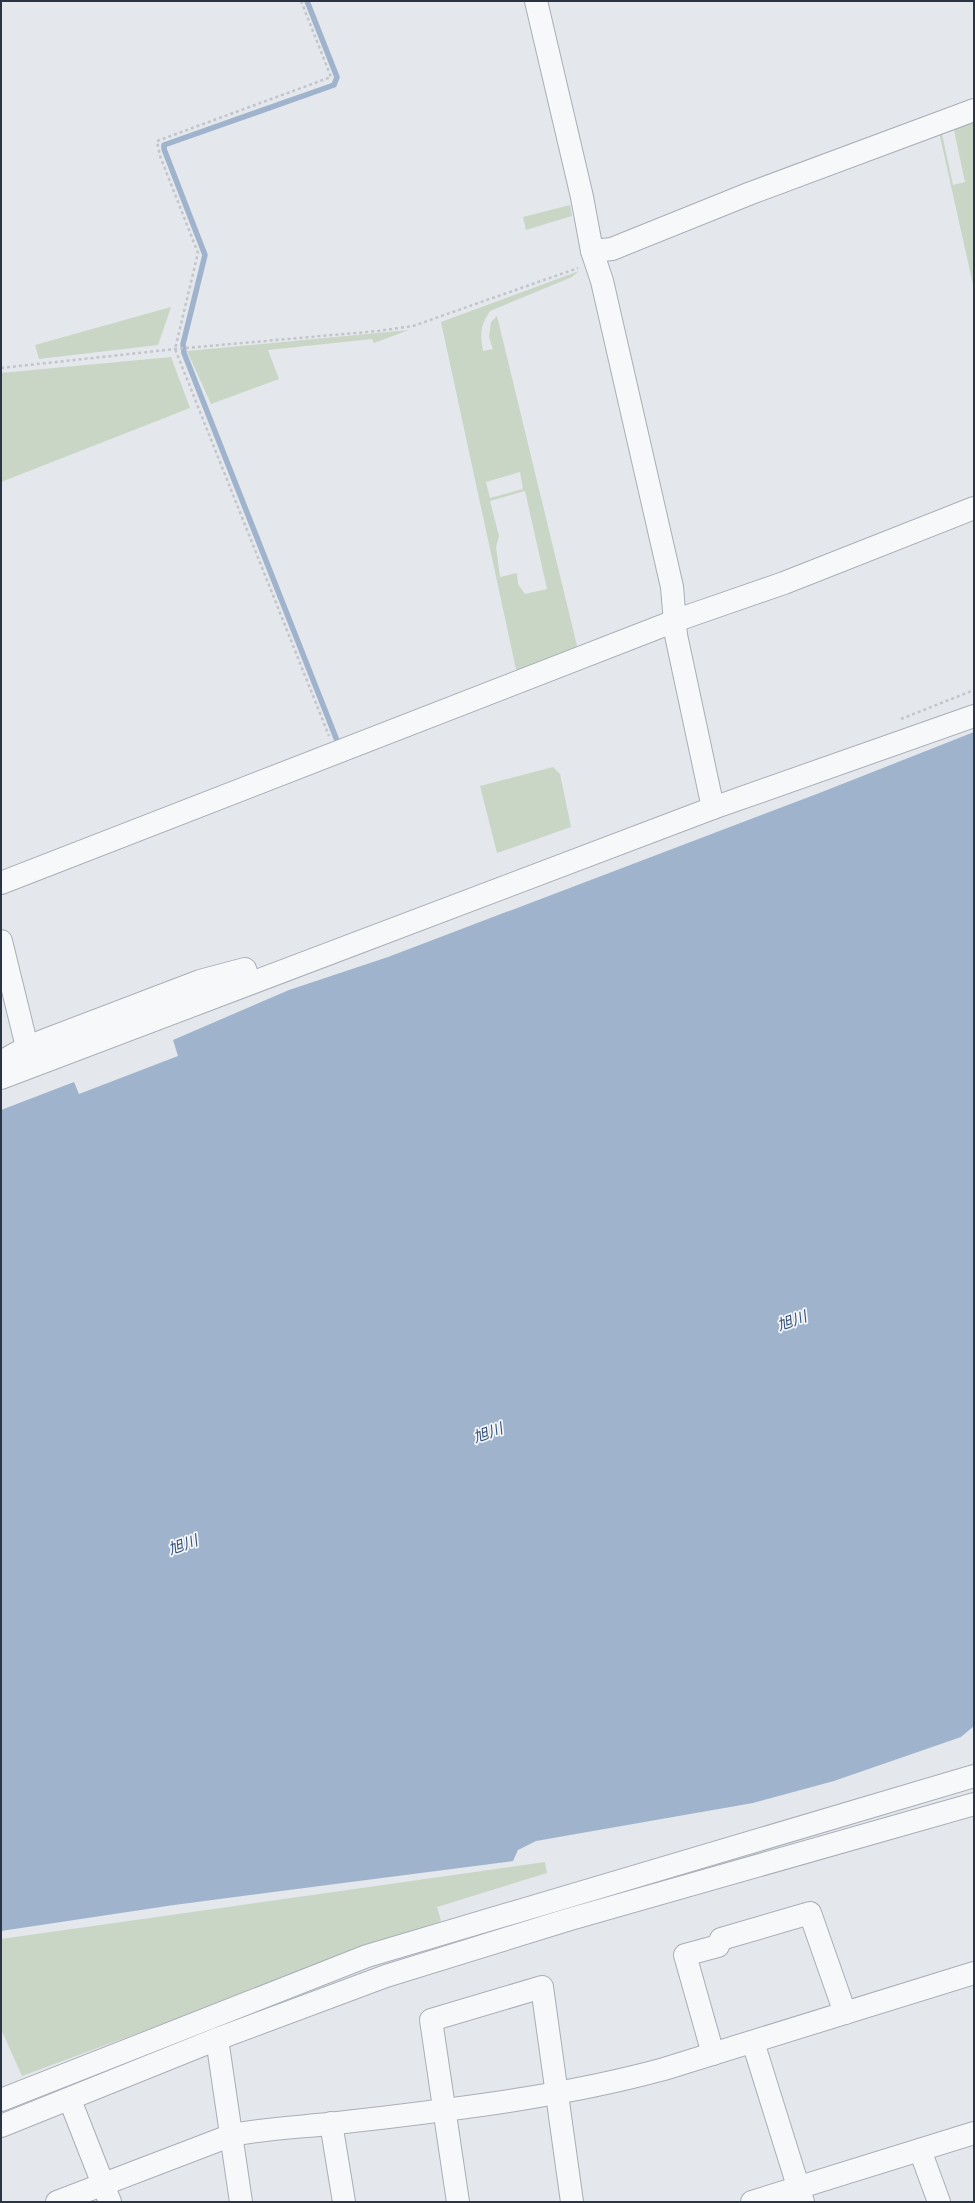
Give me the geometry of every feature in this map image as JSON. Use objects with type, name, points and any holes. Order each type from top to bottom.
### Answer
[{"type":"street","points":[[536,1],[596,253],[672,587],[713,808]]},
{"type":"street","points":[[596,253],[612,249],[816,169],[974,110]]},
{"type":"street","points":[[1,882],[336,753],[678,624],[974,508]]},
{"type":"street","points":[[1,1078],[713,808],[974,716]]},
{"type":"street","points":[[1,941],[26,1047]]},
{"type":"street","points":[[1,1062],[26,1047],[208,979],[245,969],[250,983]]},
{"type":"street","points":[[1,2100],[367,1956],[974,1776]]},
{"type":"street","points":[[1,2126],[70,2100],[218,2039],[386,1976],[567,1920],[974,1804]]},
{"type":"street","points":[[713,2054],[685,1956],[718,1946],[721,1939],[810,1913],[845,2013]]},
{"type":"street","points":[[57,2202],[106,2193],[232,2135],[261,2129],[331,2123],[444,2109],[558,2093],[617,2082],[753,2042],[974,1973]]},
{"type":"street","points":[[458,2202],[431,2020],[542,1987],[572,2202]]},
{"type":"street","points":[[218,2039],[241,2202]]},
{"type":"street","points":[[753,2042],[801,2196]]},
{"type":"street","points":[[70,2100],[106,2193]]},
{"type":"street","points":[[331,2123],[344,2202]]},
{"type":"street","points":[[752,2202],[801,2196],[922,2156],[974,2132]]},
{"type":"street","points":[[922,2156],[938,2202]]},
{"type":"path","points":[[301,1],[331,77],[156,141],[160,156],[198,253],[175,349],[336,753]]},
{"type":"path","points":[[1,368],[181,348],[378,331],[413,326],[503,295],[596,253]]},
{"type":"green space","points":[[974,119],[974,289],[939,132]],"holes":[[[954,130],[965,182],[953,185],[942,134]]]},
{"type":"green space","points":[[570,205],[572,216],[526,230],[523,217]]},
{"type":"green space","points":[[579,271],[572,277],[490,311],[484,321],[482,330],[481,340],[483,351],[493,349],[489,337],[491,322],[497,316],[578,650],[517,674],[441,322]],"holes":[[[520,472],[523,489],[490,498],[486,482]],[[525,491],[547,589],[525,594],[518,584],[517,573],[500,577],[496,547],[499,536],[490,501]]]},
{"type":"green space","points":[[171,307],[158,345],[39,359],[35,345]]},
{"type":"green space","points":[[409,330],[374,343],[372,339],[268,350],[279,379],[211,404],[187,351]]},
{"type":"green space","points":[[171,357],[190,408],[1,482],[1,373]]},
{"type":"green space","points":[[553,767],[560,774],[571,827],[497,853],[480,786]]},
{"type":"green space","points":[[545,1862],[547,1873],[437,1907],[441,1921],[22,2076],[1,2029],[1,1939]]},
{"type":"water","name":"旭川","points":[[974,732],[974,1726],[961,1737],[834,1781],[753,1803],[536,1841],[518,1850],[513,1861],[174,1905],[1,1931],[1,1110],[74,1082],[79,1094],[178,1056],[173,1040],[289,990],[388,957],[822,792]]},
{"type":"waterway","points":[[307,1],[337,77],[334,85],[164,145],[164,149],[205,255],[183,344],[184,353],[338,743]]}]
